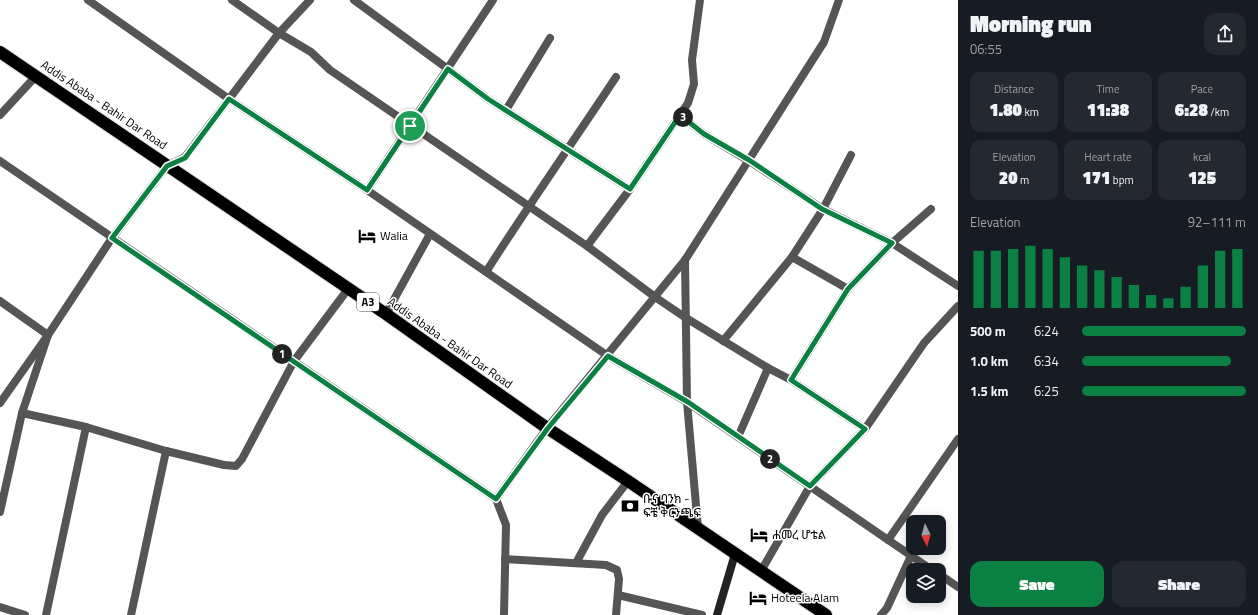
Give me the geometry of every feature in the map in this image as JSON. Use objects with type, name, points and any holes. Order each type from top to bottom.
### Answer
[{"type":"highway","name":"Addis Ababa - Bahir Dar Road","points":[[0,52],[386,314],[548,428],[826,615]]},
{"type":"street","points":[[88,0],[229,99],[367,190],[608,356],[688,402],[922,563]]},
{"type":"street","points":[[232,0],[279,33],[311,52],[330,70],[587,246],[655,297],[723,341],[791,380],[865,429]]},
{"type":"street","points":[[0,403],[112,238],[167,166],[185,158],[279,33],[310,0]]},
{"type":"street","points":[[354,0],[488,99],[630,189]]},
{"type":"street","points":[[367,190],[493,0]]},
{"type":"street","points":[[587,246],[630,189],[688,103],[694,84],[692,60],[700,0]]},
{"type":"street","points":[[496,499],[548,428],[685,260],[824,42],[839,0]]},
{"type":"street","points":[[506,110],[550,38]]},
{"type":"street","points":[[0,115],[36,76]]},
{"type":"street","points":[[486,272],[528,206],[616,78]]},
{"type":"street","points":[[680,115],[704,134],[749,160],[822,209],[892,243],[958,286]]},
{"type":"street","points":[[723,341],[792,257],[822,209],[851,155]]},
{"type":"street","points":[[0,161],[496,499],[506,524],[504,615]]},
{"type":"street","points":[[791,380],[848,289],[892,243],[931,209]]},
{"type":"street","points":[[386,314],[430,234]]},
{"type":"street","points":[[792,257],[848,289]]},
{"type":"street","points":[[685,260],[688,402],[698,528]]},
{"type":"street","points":[[22,413],[86,427],[166,451],[224,465],[236,466],[242,460],[294,362],[348,289]]},
{"type":"street","points":[[0,301],[48,334]]},
{"type":"street","points":[[761,571],[810,486],[865,429],[924,343],[958,306]]},
{"type":"street","points":[[0,512],[22,413],[48,334]]},
{"type":"street","points":[[738,437],[768,368]]},
{"type":"street","points":[[46,615],[86,427]]},
{"type":"street","points":[[888,540],[958,439]]},
{"type":"street","points":[[131,615],[166,451]]},
{"type":"street","points":[[576,563],[602,515],[628,481]]},
{"type":"street","points":[[717,615],[735,554]]},
{"type":"street","points":[[881,615],[887,608],[911,556]]},
{"type":"street","points":[[505,559],[606,565],[616,570],[619,579],[616,615]]},
{"type":"street","points":[[946,579],[958,587]]},
{"type":"street","points":[[618,595],[702,615]]},
{"type":"street","points":[[0,607],[25,615]]},
{"type":"place","name":"Walia","points":[[367,236]]},
{"type":"place","name":"ቡና ባንክ - ፍቼ ቅርንጫፍ","points":[[630,506]]},
{"type":"place","name":"ሐመረ ሆቴል","points":[[759,535]]},
{"type":"place","name":"Hoteela Alam","points":[[758,598]]},
{"type":"route","points":[[448,69],[488,99],[630,189],[680,115],[704,134],[749,160],[822,209],[892,243],[848,289],[791,380],[865,429],[810,486],[688,402],[608,356],[548,428],[496,499],[112,238],[167,166],[185,158],[229,99],[367,190],[410,126],[448,69]]}]
